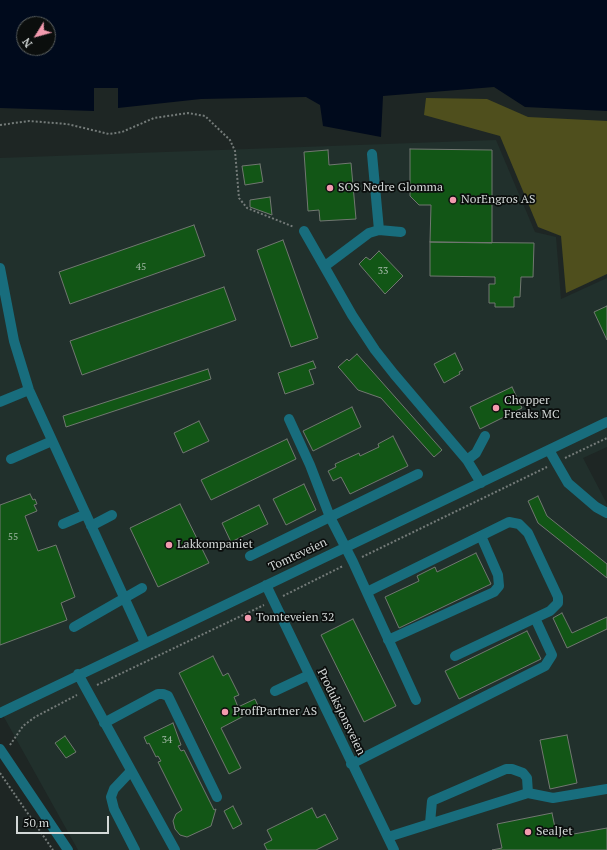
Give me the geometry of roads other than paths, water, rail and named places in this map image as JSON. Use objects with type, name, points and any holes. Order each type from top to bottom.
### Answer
[{"type":"street","points":[[372,154],[379,230]]},
{"type":"street","points":[[325,266],[369,233],[379,230],[401,232]]},
{"type":"street","points":[[304,231],[352,315],[375,350],[467,460],[481,483]]},
{"type":"street","points":[[0,268],[2,290],[14,341],[29,390],[145,643]]},
{"type":"street","points":[[0,402],[29,390]]},
{"type":"street","points":[[289,418],[310,465],[330,517],[353,562],[416,700]]},
{"type":"street","name":"Tomteveien","points":[[0,713],[78,674],[607,422]]},
{"type":"street","points":[[467,460],[476,453],[485,436]]},
{"type":"street","points":[[11,459],[52,441]]},
{"type":"street","points":[[549,450],[555,463],[568,483],[596,507],[607,513]]},
{"type":"street","points":[[250,556],[418,474]]},
{"type":"street","points":[[63,524],[86,514]]},
{"type":"street","points":[[91,526],[112,515]]},
{"type":"street","points":[[367,592],[509,522],[520,524],[528,533],[558,597],[558,603],[555,607],[535,618],[454,656]]},
{"type":"street","points":[[388,640],[494,592],[499,586],[498,575],[481,536]]},
{"type":"street","name":"Produksjonsveien","points":[[266,585],[394,850]]},
{"type":"street","points":[[74,627],[142,588]]},
{"type":"street","points":[[352,764],[545,666],[552,655],[535,618]]},
{"type":"street","points":[[78,674],[175,850]]},
{"type":"street","points":[[275,691],[309,675]]},
{"type":"street","points":[[104,723],[158,694],[168,696],[217,797]]},
{"type":"street","points":[[2,752],[68,850]]},
{"type":"street","points":[[430,823],[432,801],[506,770],[512,769],[522,773],[527,778],[528,793]]},
{"type":"street","points":[[131,771],[114,789],[111,797],[114,809],[135,850]]},
{"type":"street","points":[[388,837],[528,793],[552,798],[607,789]]},
{"type":"water","points":[[0,0],[607,0],[607,111],[525,107],[494,87],[383,96],[381,137],[323,126],[320,105],[306,97],[201,99],[118,108],[118,88],[94,88],[94,111],[0,108]]},
{"type":"place","name":"SOS Nedre Glomma","points":[[330,188]]},
{"type":"place","name":"NorEngros AS","points":[[453,200]]},
{"type":"place","name":"Chopper Freaks MC","points":[[496,408]]},
{"type":"place","name":"Lakkompaniet","points":[[169,545]]},
{"type":"place","name":"Tomteveien 32","points":[[248,618]]},
{"type":"place","name":"ProffPartner AS","points":[[225,712]]},
{"type":"place","name":"SealJet","points":[[528,832]]}]
